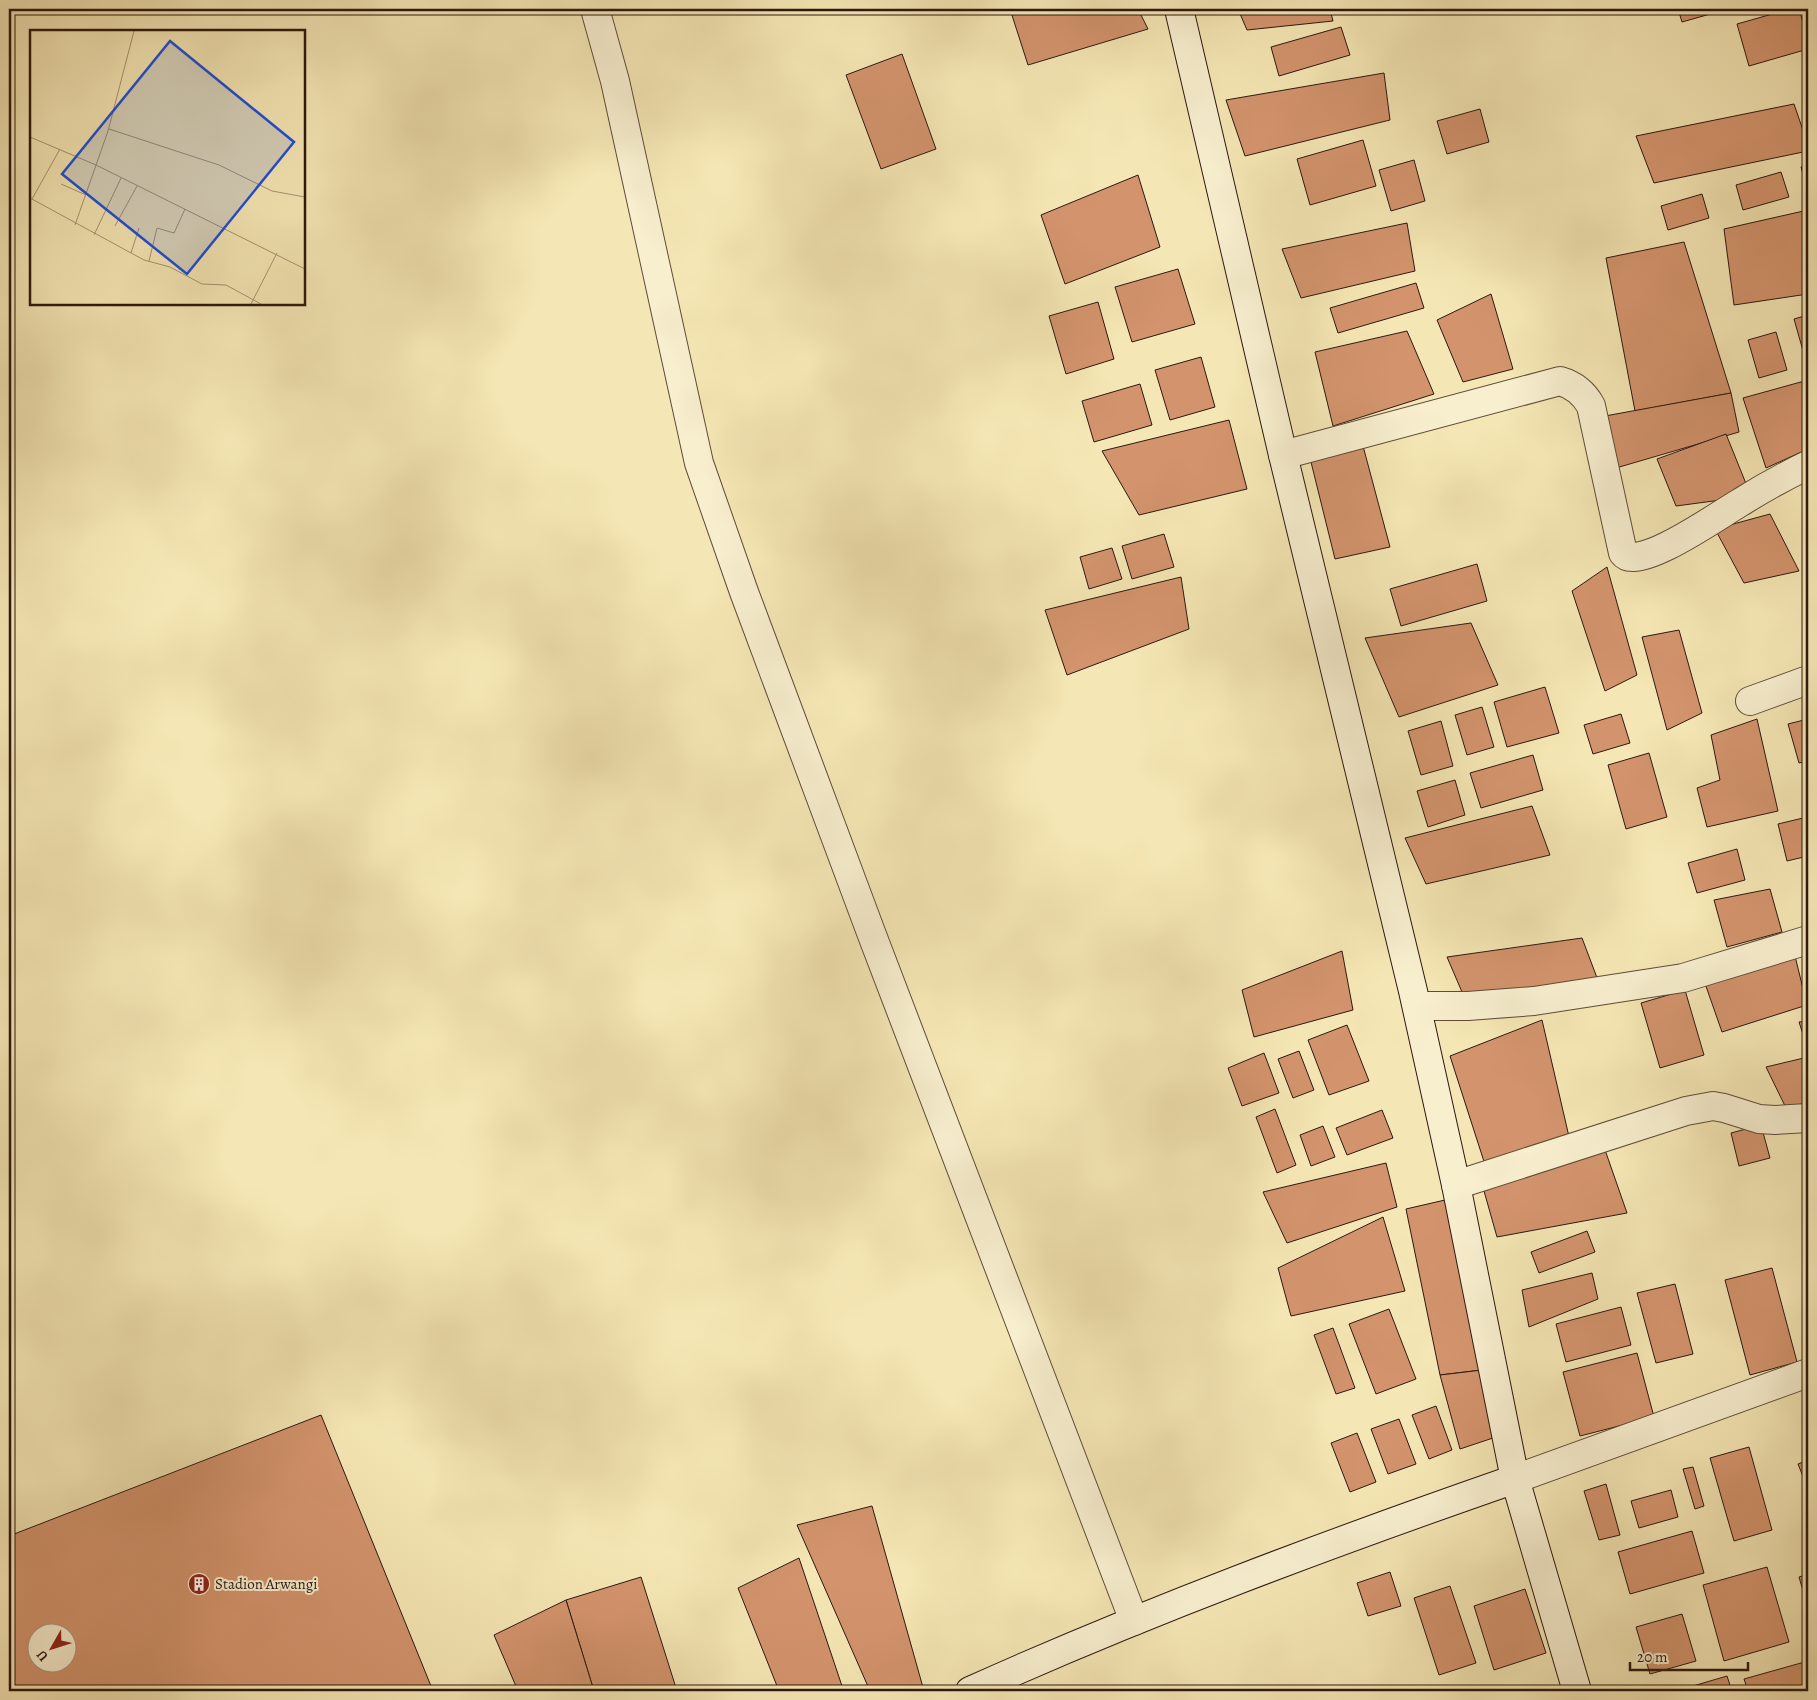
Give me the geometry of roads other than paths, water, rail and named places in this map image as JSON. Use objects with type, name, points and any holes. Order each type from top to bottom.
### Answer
[{"type":"street","points":[[595,9],[615,81],[700,463],[748,601],[866,917],[1134,1621]]},
{"type":"street","points":[[1179,9],[1283,455],[1417,1006],[1456,1185],[1515,1479],[1577,1691]]},
{"type":"street","points":[[1283,455],[1560,381],[1578,390],[1587,398],[1591,406],[1623,553],[1625,556],[1632,558],[1656,551],[1685,537],[1740,502],[1808,464]]},
{"type":"street","points":[[1750,701],[1808,680]]},
{"type":"street","points":[[1417,1006],[1468,1006],[1534,1001],[1682,978],[1808,940]]},
{"type":"street","points":[[1456,1185],[1686,1111],[1713,1106],[1759,1119],[1808,1118]]},
{"type":"street","points":[[970,1691],[1159,1610],[1420,1512],[1808,1373]]},
{"type":"place","name":"Stadion Arwangi","points":[[199,1584]]}]
